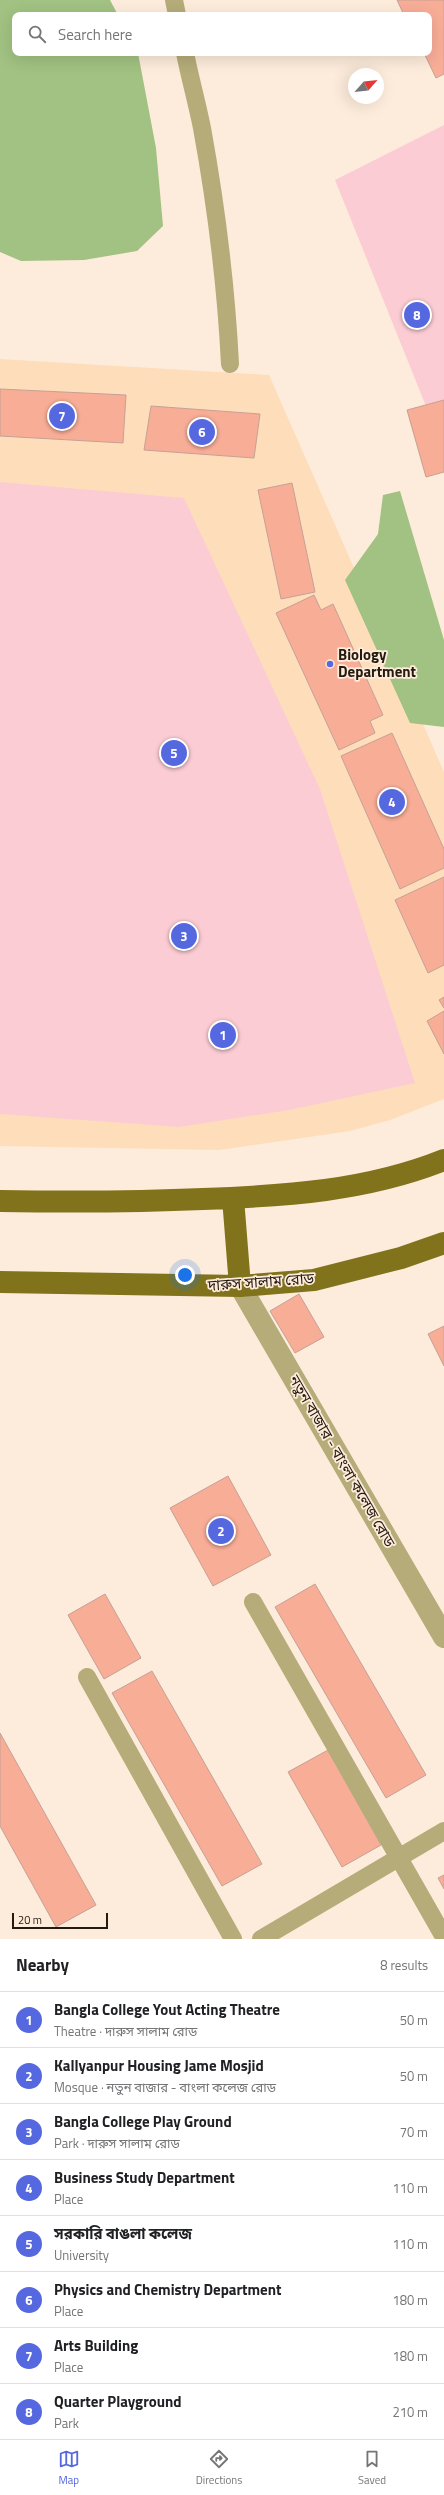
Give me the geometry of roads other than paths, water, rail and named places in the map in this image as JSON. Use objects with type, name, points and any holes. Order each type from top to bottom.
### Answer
[{"type":"main road","points":[[0,1201],[113,1202],[270,1197],[356,1186],[426,1167],[444,1160]]},
{"type":"main road","points":[[233,1198],[240,1286]]},
{"type":"main road","name":"দারুস সালাম রোড","points":[[0,1282],[240,1286],[314,1280],[401,1258],[444,1243]]},
{"type":"street","name":"নতুন বাজার - বাংলা কলেজ রোড","points":[[240,1286],[443,1633]]},
{"type":"lane","points":[[174,0],[177,12]]},
{"type":"lane","points":[[186,56],[204,142],[228,317],[230,364]]},
{"type":"lane","points":[[253,1602],[397,1857],[444,1937]]},
{"type":"lane","points":[[87,1677],[233,1939]]},
{"type":"lane","points":[[260,1939],[397,1857],[444,1831]]},
{"type":"place","name":"Quarter Playground","points":[[417,315]]},
{"type":"place","name":"Arts Building","points":[[62,416]]},
{"type":"place","name":"Physics and Chemistry Department","points":[[202,432]]},
{"type":"place","name":"Biology Department","points":[[330,664]]},
{"type":"place","name":"সরকারি বাঙলা কলেজ","points":[[174,753]]},
{"type":"place","name":"Business Study Department","points":[[392,802]]},
{"type":"place","name":"Bangla College Play Ground","points":[[184,936]]},
{"type":"place","name":"Bangla College Yout Acting Theatre","points":[[223,1035]]},
{"type":"place","name":"Kallyanpur Housing Jame Mosjid","points":[[221,1531]]}]
